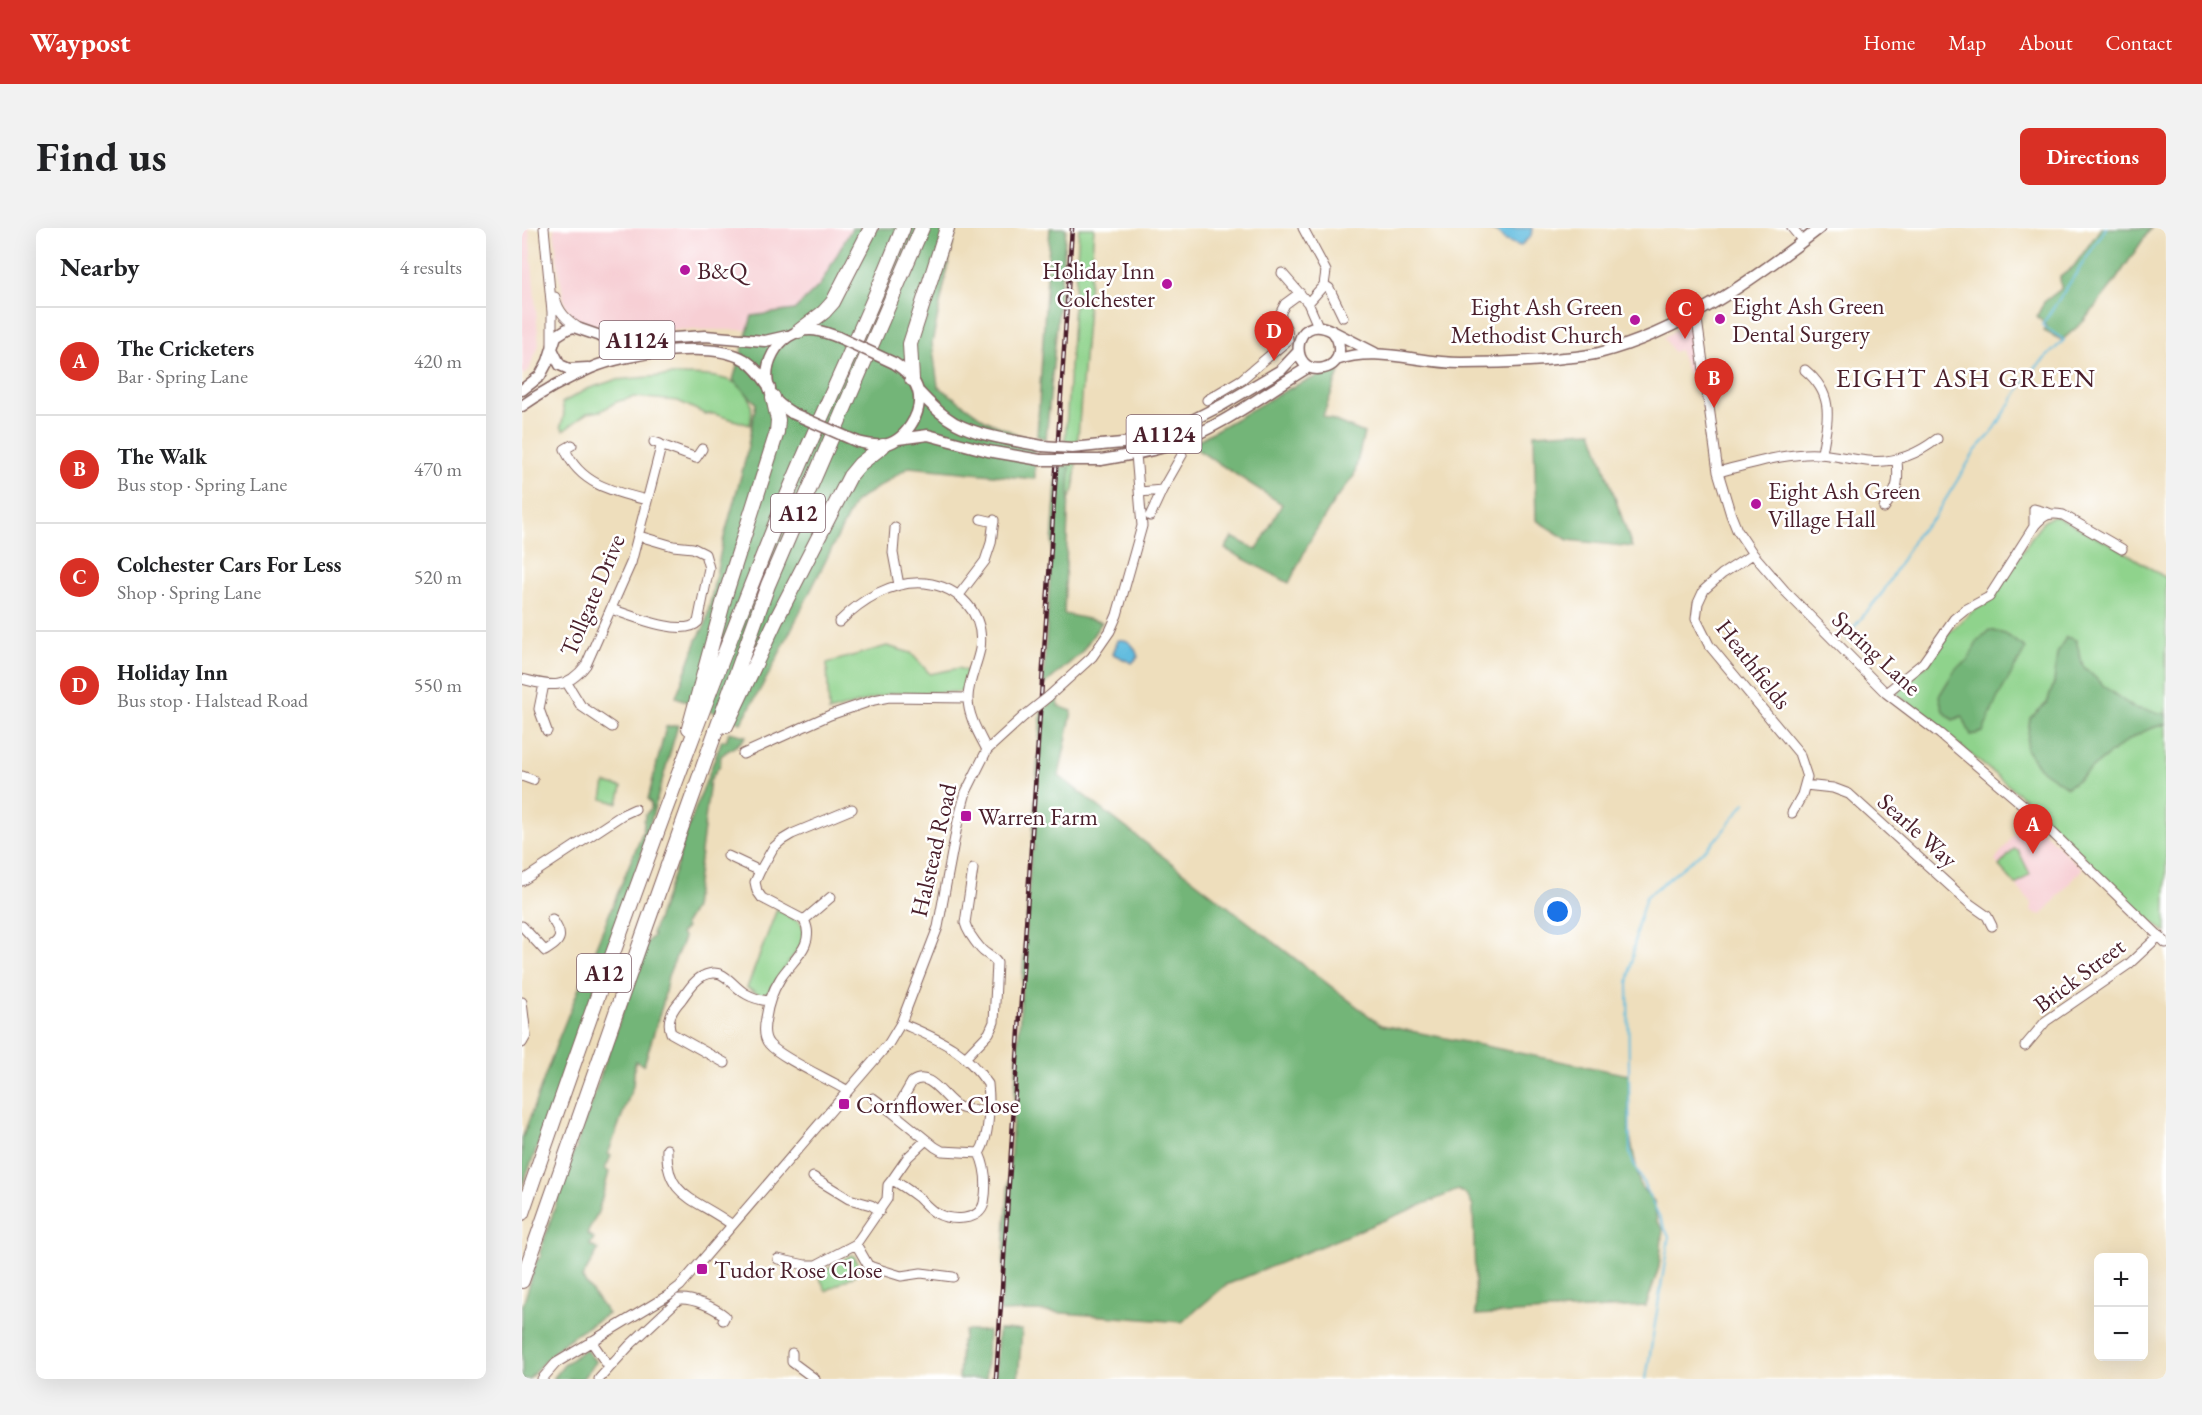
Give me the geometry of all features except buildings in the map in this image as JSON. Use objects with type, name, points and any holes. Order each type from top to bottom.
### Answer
[{"type":"highway","points":[[793,334],[824,312],[833,302],[871,228]]},
{"type":"highway","name":"A12","points":[[522,1213],[605,972],[676,780],[782,508],[903,228]]},
{"type":"highway","name":"A12","points":[[522,1281],[768,585],[922,228]]},
{"type":"highway","points":[[912,379],[910,344],[947,228]]},
{"type":"highway","name":"A12","points":[[676,780],[725,596],[777,432],[778,420],[771,393]]},
{"type":"highway","name":"A12","points":[[689,804],[754,664],[850,476],[860,464],[883,446]]},
{"type":"main road","points":[[1375,353],[1318,326],[1300,337],[1298,352],[1309,367],[1323,369],[1336,360],[1350,355],[1375,353],[1459,363],[1524,363],[1597,354],[1638,341],[1696,312],[1763,272],[1820,228]]},
{"type":"main road","name":"A1124","points":[[522,390],[540,376],[548,361],[556,336],[574,327],[600,336],[628,341],[705,336],[765,341],[793,334]]},
{"type":"main road","points":[[811,330],[838,337],[894,363],[912,379],[919,392],[919,402],[913,421],[898,439],[883,446],[858,442],[792,413],[771,393],[767,368],[770,359],[776,347],[793,334],[811,330]]},
{"type":"main road","points":[[1332,331],[1337,336],[1340,345],[1336,360]]},
{"type":"main road","name":"A1124","points":[[552,349],[560,364],[569,369],[591,368],[650,353],[676,350],[721,351],[749,363],[762,376],[771,393]]},
{"type":"main road","name":"A1124","points":[[919,392],[937,411],[956,423],[993,436],[1042,446],[1072,448],[1133,442],[1165,434],[1222,405],[1281,370],[1298,352]]},
{"type":"main road","name":"A1124","points":[[898,439],[928,435],[988,451],[1040,460],[1101,460],[1136,454],[1174,444],[1227,418],[1309,367]]},
{"type":"main road","name":"A1124","points":[[522,406],[591,368]]},
{"type":"street","points":[[537,228],[545,250],[557,307],[569,321],[580,329]]},
{"type":"street","points":[[544,228],[552,312],[552,349]]},
{"type":"street","points":[[1303,228],[1326,271],[1324,285],[1308,303]]},
{"type":"street","points":[[1792,228],[1803,241]]},
{"type":"street","points":[[1282,273],[1308,303],[1318,326]]},
{"type":"street","points":[[1324,285],[1329,288],[1343,317]]},
{"type":"street","points":[[1207,400],[1242,379],[1288,340],[1287,330],[1280,314],[1285,304],[1300,293]]},
{"type":"street","name":"Spring Lane","points":[[1696,312],[1718,472],[1736,525],[1753,554],[1785,591],[1886,693],[1940,734],[2029,810],[2166,943]]},
{"type":"street","points":[[1805,370],[1818,380],[1826,398],[1828,413],[1822,453]]},
{"type":"street","points":[[1718,472],[1773,459],[1822,453],[1882,462],[1897,460],[1924,449],[1937,439]]},
{"type":"street","name":"Tollgate Drive","points":[[522,679],[544,684],[567,682],[580,673],[586,665],[631,563],[647,500],[657,444],[696,458]]},
{"type":"street","points":[[569,447],[570,460],[588,478],[612,491],[647,500]]},
{"type":"street","points":[[700,469],[696,458],[702,448]]},
{"type":"street","name":"Halstead Road","points":[[542,1379],[555,1363],[680,1286],[889,1043],[901,1023],[938,927],[962,806],[972,778],[987,750],[1092,657],[1110,631],[1142,526],[1136,454]]},
{"type":"street","points":[[1150,516],[1182,455]]},
{"type":"street","points":[[1884,508],[1899,481],[1897,460]]},
{"type":"street","points":[[1140,492],[1162,490]]},
{"type":"street","points":[[1886,693],[1923,663],[1954,619],[1965,609],[1989,597],[2034,526],[2044,515],[2051,513],[2063,515],[2122,549]]},
{"type":"street","points":[[958,595],[985,561],[991,543],[994,521],[981,519]]},
{"type":"street","points":[[895,528],[893,553],[898,585]]},
{"type":"street","points":[[611,609],[655,624],[674,627],[689,628],[698,622],[710,568],[705,554],[693,548],[673,546],[639,536]]},
{"type":"street","name":"Heathfields","points":[[1753,554],[1722,574],[1704,590],[1698,603],[1696,619],[1709,645],[1799,753],[1807,777],[1805,785]]},
{"type":"street","points":[[839,622],[864,601],[898,585],[922,583],[939,586],[958,595],[970,605],[978,624],[980,648],[968,698],[973,723],[987,750]]},
{"type":"street","points":[[567,682],[581,706],[612,727]]},
{"type":"street","points":[[544,684],[539,709],[547,731]]},
{"type":"street","points":[[743,754],[830,715],[874,700],[889,697],[968,698]]},
{"type":"street","points":[[522,776],[533,780]]},
{"type":"street","points":[[1792,813],[1805,785]]},
{"type":"street","name":"Searle Way","points":[[1805,785],[1833,788],[1849,794],[1970,904],[1987,916],[1992,926]]},
{"type":"street","points":[[523,879],[622,815],[635,809]]},
{"type":"street","points":[[848,1091],[770,1045],[766,1039],[764,1026],[768,1001],[780,978],[807,942],[808,934],[804,921],[762,897],[757,891],[755,882],[773,848],[782,840],[852,809]]},
{"type":"street","points":[[728,856],[760,871]]},
{"type":"street","points":[[966,1057],[989,1033],[994,1022],[997,963],[967,932],[965,923],[973,869]]},
{"type":"street","points":[[804,921],[831,897]]},
{"type":"street","points":[[522,926],[546,955],[560,937],[560,931],[552,919]]},
{"type":"street","name":"Brick Street","points":[[2025,1046],[2046,1021],[2129,964],[2158,937]]},
{"type":"street","points":[[725,1063],[671,1033],[669,1017],[675,1006],[702,976],[716,973],[729,977],[744,993],[768,1001]]},
{"type":"street","points":[[522,1002],[526,1036],[522,1043]]},
{"type":"street","points":[[901,1023],[951,1046],[966,1057],[988,1084],[986,1141],[979,1154]]},
{"type":"street","points":[[892,1112],[912,1082],[921,1079],[930,1081],[962,1108],[988,1110]]},
{"type":"street","points":[[873,1098],[925,1141],[942,1151],[979,1154]]},
{"type":"street","points":[[778,1259],[805,1265],[816,1264],[856,1244],[887,1199],[888,1185],[908,1157],[925,1141]]},
{"type":"street","points":[[668,1149],[669,1174],[678,1190],[717,1213],[732,1225]]},
{"type":"street","points":[[892,1180],[905,1187],[935,1213],[969,1218],[977,1216],[983,1208],[986,1169],[979,1154]]},
{"type":"street","points":[[813,1177],[849,1199],[871,1204],[880,1211]]},
{"type":"street","points":[[856,1244],[868,1265],[872,1267],[900,1276],[921,1273],[953,1276]]},
{"type":"street","points":[[599,1379],[679,1299],[686,1298],[719,1311],[725,1316],[723,1320]]},
{"type":"street","points":[[591,1341],[609,1367]]},
{"type":"street","points":[[790,1359],[815,1379]]},
{"type":"shaded area","points":[[522,228],[529,228],[539,345],[529,370],[522,376]]},
{"type":"shaded area","points":[[554,228],[852,228],[820,285],[794,311],[752,316],[748,330],[607,329],[574,318],[565,305]]},
{"type":"shaded area","points":[[1685,325],[1691,330],[1697,371],[1688,374],[1679,350],[1673,352],[1664,337]]},
{"type":"shaded area","points":[[2027,816],[2082,869],[2042,915],[2031,912],[2032,904],[1995,861]]},
{"type":"green space","points":[[852,228],[956,228],[932,343],[938,386],[985,420],[1034,442],[1035,479],[909,467],[855,502],[769,674],[741,723],[676,697],[697,640],[706,623],[722,545],[745,461],[756,403],[733,380],[752,316],[794,310],[820,285]]},
{"type":"green space","points":[[1050,228],[1066,228],[1046,439],[1037,436]]},
{"type":"green space","points":[[1079,228],[1094,228],[1074,489],[1060,519]]},
{"type":"green space","points":[[2101,228],[2151,228],[2113,284],[2083,322],[2062,340],[2044,331],[2047,327],[2037,316],[2044,302],[2061,289],[2060,277],[2074,266]]},
{"type":"green space","points":[[1340,370],[1323,416],[1364,433],[1354,476],[1335,500],[1313,535],[1289,583],[1225,549],[1232,537],[1257,550],[1282,504],[1190,445],[1294,386]]},
{"type":"green space","points":[[673,375],[716,377],[740,386],[748,395],[752,408],[750,425],[714,414],[705,414],[678,401],[634,397],[616,402],[601,411],[587,413],[566,429],[563,430],[561,426],[564,414],[562,403],[587,389],[615,380]]},
{"type":"green space","points":[[1592,431],[1632,547],[1568,540],[1536,520],[1534,434]]},
{"type":"green space","points":[[1057,467],[1070,467],[1064,614],[1102,622],[1081,653],[1043,686]]},
{"type":"green space","points":[[2054,515],[2117,547],[2166,578],[2166,933],[2123,897],[2036,808],[1898,695],[1898,689],[1930,662],[1945,636],[1974,610],[1992,600],[2031,538],[2043,522]]},
{"type":"green space","points":[[1989,630],[2005,634],[2026,648],[1997,699],[1983,732],[1971,735],[1962,716],[1953,720],[1943,711],[1939,696],[1956,668],[1968,660],[1977,642]]},
{"type":"green space","points":[[2066,637],[2076,640],[2083,666],[2106,688],[2134,708],[2166,714],[2166,724],[2151,728],[2125,742],[2067,787],[2039,768],[2026,749],[2030,718],[2047,703],[2054,683],[2057,654]]},
{"type":"green space","points":[[887,646],[911,653],[930,674],[959,668],[969,672],[966,692],[892,693],[829,712],[827,663]]},
{"type":"green space","points":[[1058,697],[1058,706],[1072,711],[1059,776],[1381,1025],[1629,1075],[1629,1131],[1640,1186],[1654,1201],[1657,1221],[1663,1229],[1659,1267],[1646,1306],[1476,1315],[1473,1207],[1467,1195],[1458,1190],[1226,1285],[1182,1322],[1036,1311],[1000,1312],[1031,850],[1034,850],[1035,846],[1032,845],[1041,712]]},
{"type":"green space","points":[[678,725],[640,859],[557,1097],[522,1186],[522,1139],[558,1040],[643,831],[645,815],[651,809],[648,799],[666,727]]},
{"type":"green space","points":[[729,732],[746,736],[721,756],[720,765],[710,780],[694,908],[684,925],[686,928],[680,934],[684,938],[668,976],[663,1003],[644,1065],[635,1061],[633,1086],[608,1154],[611,1156],[605,1169],[609,1172],[598,1212],[587,1234],[594,1238],[590,1245],[598,1250],[582,1278],[608,1314],[565,1342],[529,1379],[522,1379],[522,1308],[537,1260],[541,1257],[540,1252],[573,1153],[577,1149],[576,1146],[616,1037],[615,1034],[647,942],[654,935],[652,934],[677,865],[683,841],[722,740],[726,741]]},
{"type":"green space","points":[[605,783],[622,787],[618,803],[602,799]]},
{"type":"green space","points":[[2014,849],[2018,850],[2030,874],[2016,885],[1999,866]]},
{"type":"green space","points":[[777,909],[799,922],[803,928],[804,940],[769,991],[763,996],[747,988]]},
{"type":"green space","points":[[851,1255],[863,1271],[826,1291],[818,1274]]},
{"type":"green space","points":[[998,1330],[1022,1330],[1018,1379],[995,1379]]},
{"type":"green space","points":[[965,1331],[988,1331],[986,1379],[959,1379],[961,1342]]},
{"type":"green space","points":[[585,1349],[596,1362],[582,1379],[553,1379],[564,1365]]},
{"type":"water","points":[[1486,228],[1532,228],[1531,236],[1520,246],[1504,240],[1498,233]]},
{"type":"water","points":[[1118,640],[1125,640],[1133,647],[1138,657],[1132,663],[1113,654]]},
{"type":"waterway","points":[[1847,640],[1850,632],[1883,592],[1917,534],[1934,518],[1976,450],[1992,433],[2029,374],[2064,340],[2042,325],[2106,228]]},
{"type":"waterway","points":[[1646,1379],[1669,1237],[1630,1155],[1628,984],[1637,927],[1646,897],[1707,848],[1745,803]]},
{"type":"railway","points":[[996,1379],[1072,228]]},
{"type":"place","name":"B&Q","points":[[685,270]]},
{"type":"place","name":"Holiday Inn Colchester","points":[[1167,284]]},
{"type":"place","name":"Eight Ash Green Dental Surgery","points":[[1720,319]]},
{"type":"place","name":"Eight Ash Green Methodist Church","points":[[1635,320]]},
{"type":"place","name":"Colchester Cars For Less","points":[[1685,339]]},
{"type":"place","name":"Holiday Inn","points":[[1274,361]]},
{"type":"place","name":"The Walk","points":[[1714,408]]},
{"type":"place","name":"Eight Ash Green Village Hall","points":[[1756,504]]},
{"type":"place","name":"Warren Farm","points":[[966,816]]},
{"type":"place","name":"The Cricketers","points":[[2033,854]]},
{"type":"place","name":"Cornflower Close","points":[[844,1104]]},
{"type":"place","name":"Tudor Rose Close","points":[[702,1269]]},
{"type":"district","name":"EIGHT ASH GREEN","points":[[1966,377]]}]
